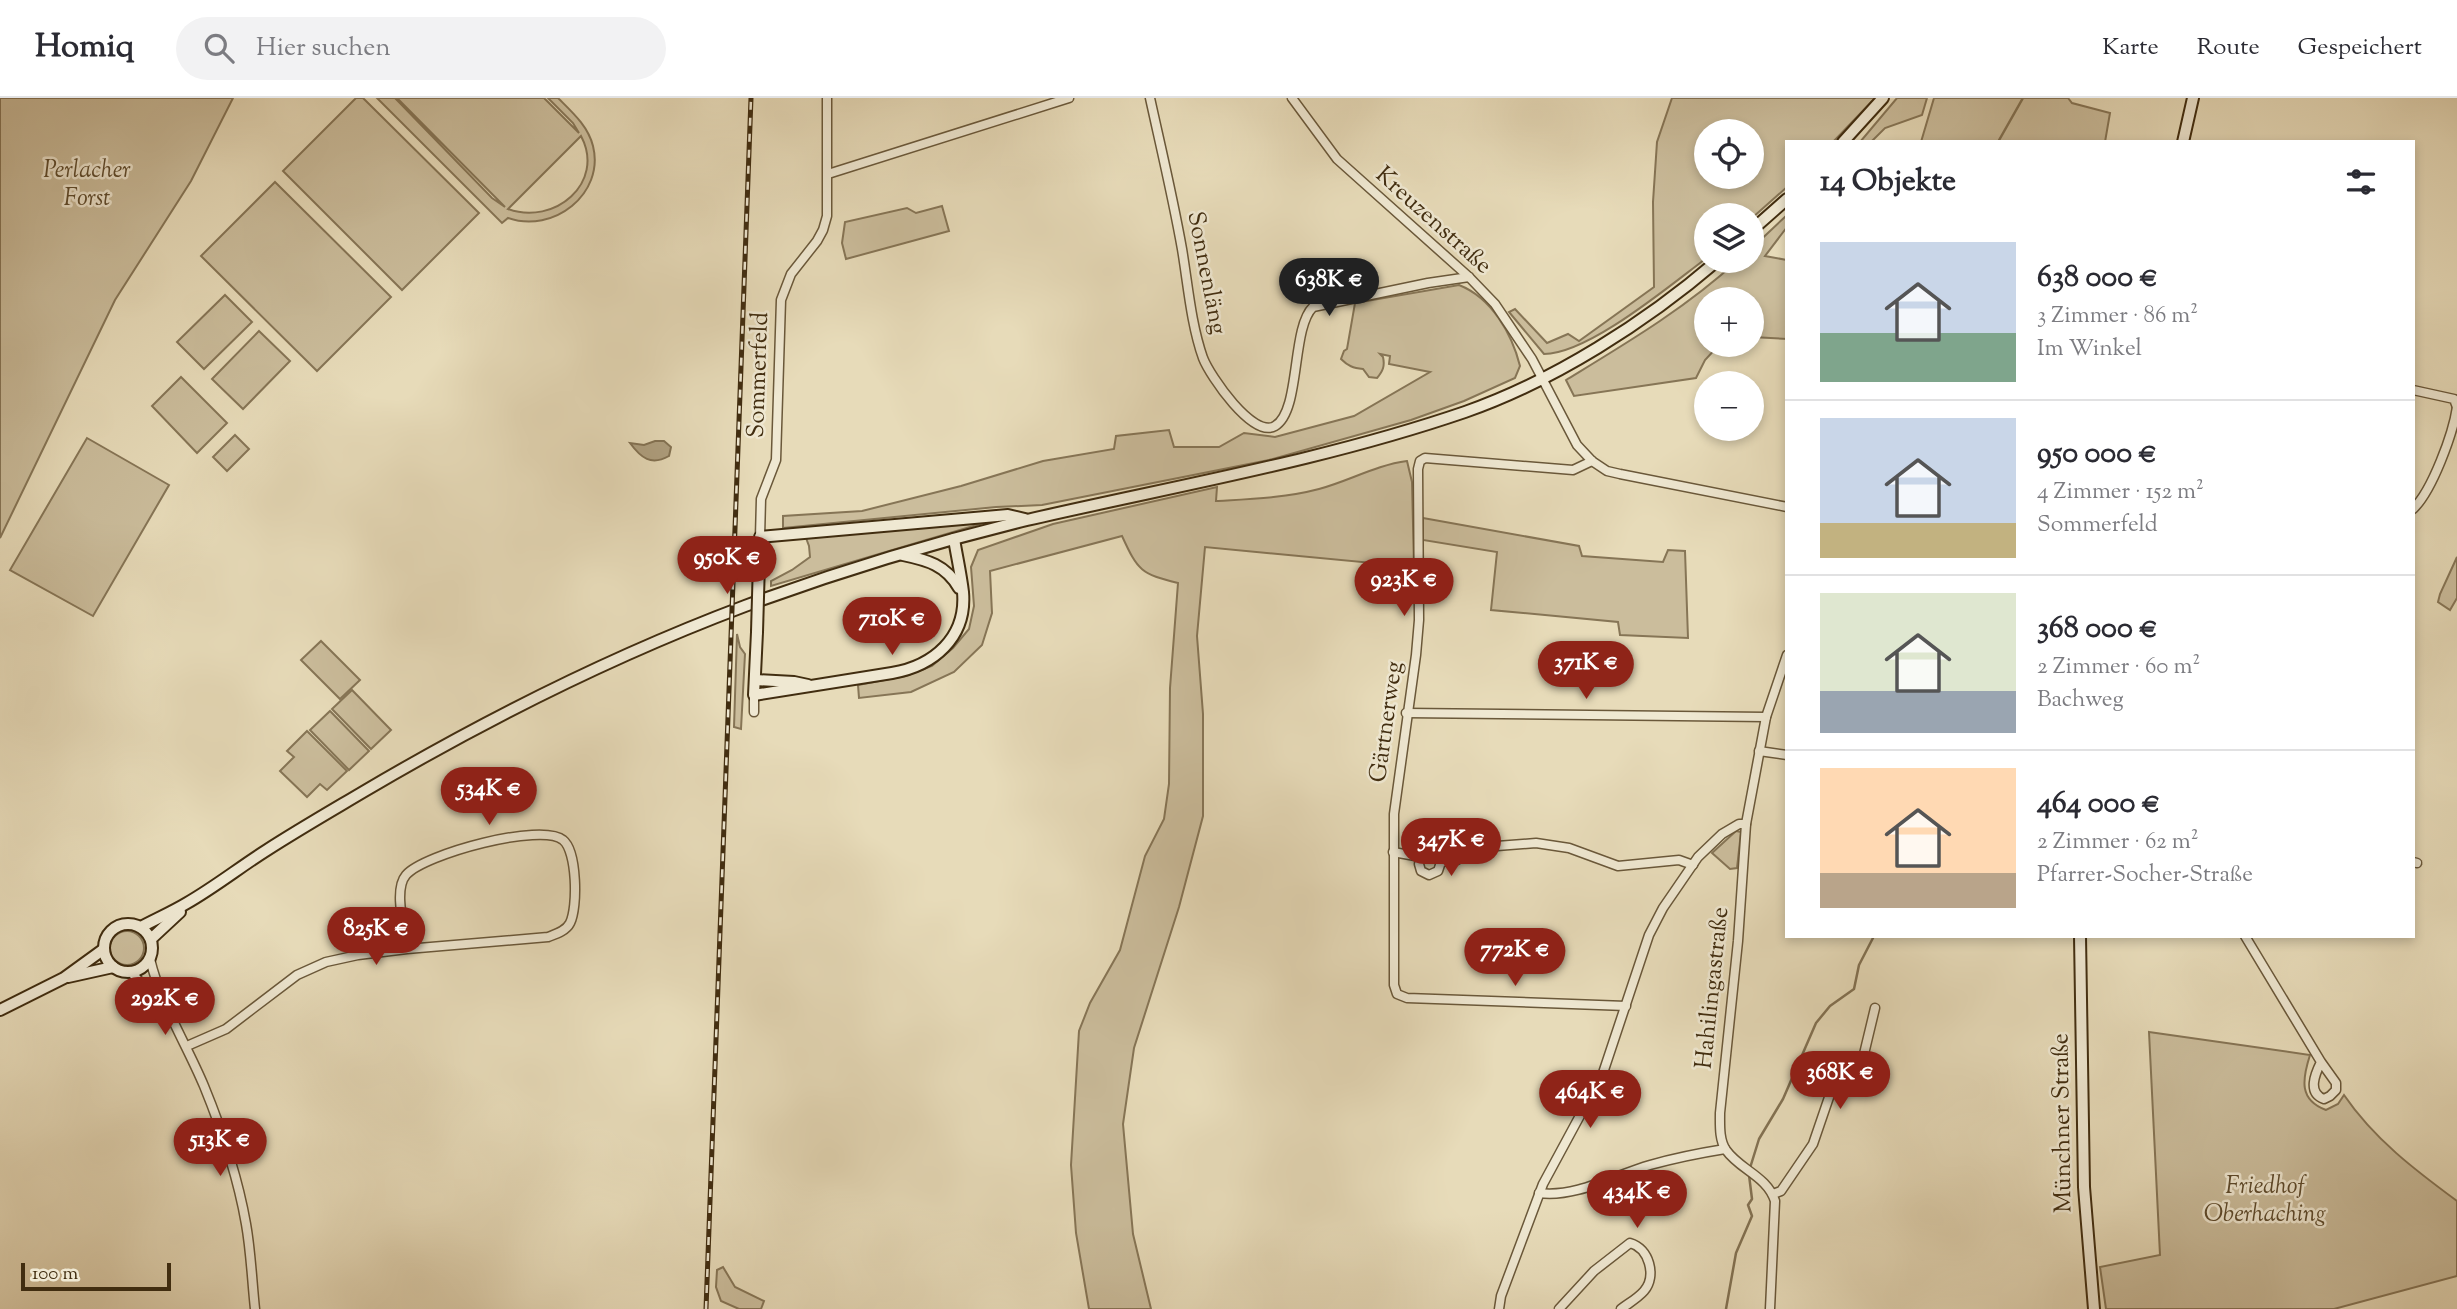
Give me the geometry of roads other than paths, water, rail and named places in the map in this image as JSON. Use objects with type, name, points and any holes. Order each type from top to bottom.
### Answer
[{"type":"main road","points":[[1845,140],[1883,98]]},
{"type":"main road","points":[[2183,140],[2193,98]]},
{"type":"main road","points":[[1764,219],[1785,201]]},
{"type":"main road","points":[[141,928],[189,902],[264,852],[397,772],[500,715],[633,652],[744,606],[901,554],[1030,520],[1271,468],[1467,411],[1577,359],[1637,322],[1701,273]]},
{"type":"main road","points":[[954,539],[963,594],[960,621],[950,640],[926,663],[901,672],[754,695],[760,537],[1008,515],[1030,520]]},
{"type":"main road","points":[[901,554],[932,562],[944,569],[963,594]]},
{"type":"main road","points":[[755,680],[808,685]]},
{"type":"main road","points":[[151,939],[189,902]]},
{"type":"main road","points":[[129,924],[141,928],[151,939],[150,959],[142,968],[131,972],[118,971],[106,959],[104,949],[107,936],[116,927],[129,924]]},
{"type":"main road","name":"Münchner Straße","points":[[2080,938],[2084,1187],[2094,1309]]},
{"type":"main road","points":[[0,1010],[64,978],[104,949]]},
{"type":"main road","points":[[64,978],[113,967]]},
{"type":"street","name":"Sommerfeld","points":[[760,537],[761,499],[776,460],[781,300],[791,274],[824,230],[827,216],[827,98]]},
{"type":"street","points":[[828,174],[941,140],[1051,100],[1069,98]]},
{"type":"street","name":"Sonnenläng","points":[[1150,98],[1172,197],[1194,325],[1204,360],[1220,388],[1260,427],[1277,425],[1286,412],[1305,321],[1313,307],[1469,277]]},
{"type":"street","name":"Kreuzenstraße","points":[[1292,98],[1337,159],[1469,277],[1508,322],[1542,377],[1577,445],[1592,461]]},
{"type":"street","points":[[2415,390],[2454,399],[2457,407],[2433,478],[2424,497],[2415,507]]},
{"type":"street","name":"Gärtnerweg","points":[[1592,461],[1573,470],[1425,458],[1420,461],[1419,620],[1394,814],[1394,985],[1397,994],[1407,998],[1626,1006]]},
{"type":"street","points":[[1592,461],[1607,471],[1785,507]]},
{"type":"street","name":"Hahilingastraße","points":[[1725,1149],[1720,1131],[1720,1113],[1738,941],[1745,824],[1766,717],[1784,666]]},
{"type":"street","points":[[754,695],[754,712]]},
{"type":"street","points":[[1406,713],[1766,717]]},
{"type":"street","points":[[1759,751],[1785,755]]},
{"type":"street","points":[[1499,1309],[1501,1296],[1539,1193],[1603,1073],[1649,935],[1662,908],[1709,845],[1722,834],[1745,824]]},
{"type":"street","points":[[187,1046],[226,1029],[279,988],[314,966],[358,955],[548,937],[561,932],[570,924],[573,912],[574,866],[571,849],[563,840],[551,834],[528,835],[440,855],[417,866],[404,877],[400,895],[407,949]]},
{"type":"street","points":[[1441,862],[1457,860],[1473,851],[1497,846],[1536,843],[1569,848],[1618,866],[1679,860],[1693,865]]},
{"type":"street","points":[[1393,852],[1421,857],[1429,852],[1436,854],[1441,862]]},
{"type":"street","points":[[1421,857],[1420,868],[1429,875],[1438,871],[1441,862]]},
{"type":"street","points":[[2246,938],[2321,1062]]},
{"type":"street","points":[[150,959],[167,1013],[187,1046],[214,1112],[236,1180],[246,1221],[255,1309]]},
{"type":"street","points":[[131,972],[167,1013]]},
{"type":"street","points":[[1773,1194],[1781,1191],[1813,1144],[1838,1071],[1845,1061],[1857,1060],[1864,1054],[1874,1008]]},
{"type":"street","points":[[1539,1193],[1569,1192],[1648,1166],[1725,1149],[1769,1187],[1773,1194],[1775,1212],[1770,1309]]},
{"type":"street","points":[[1560,1309],[1594,1271],[1630,1243],[1644,1250],[1648,1259],[1648,1283],[1645,1290],[1621,1309]]},
{"type":"waterway","points":[[1999,140],[2023,98]]},
{"type":"waterway","points":[[1750,1168],[1759,1139],[1783,1099],[1816,1023],[1830,1006],[1854,989],[1859,965],[1873,938]]},
{"type":"waterway","points":[[1726,1309],[1736,1253],[1752,1216],[1748,1205],[1752,1199],[1749,1175]]},
{"type":"railway","points":[[706,1309],[751,98]]},
{"type":"park label","name":"Perlacher Forst","points":[[87,185]]},
{"type":"park label","name":"Friedhof Oberhaching","points":[[2265,1201]]}]
